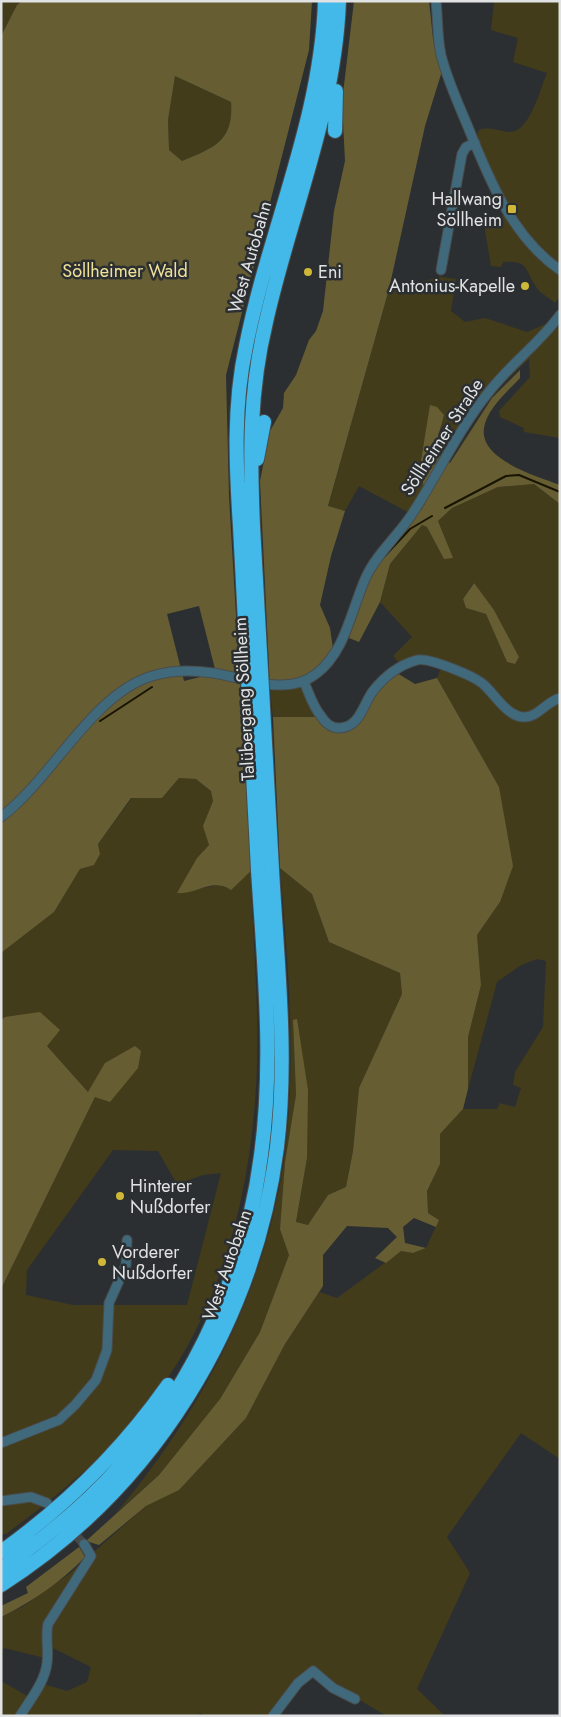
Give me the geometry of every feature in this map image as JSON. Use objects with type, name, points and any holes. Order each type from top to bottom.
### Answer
[{"type":"highway","name":"West Autobahn","points":[[246,526],[236,424],[242,365],[254,308],[308,123],[316,85],[325,1]]},
{"type":"highway","name":"West Autobahn","points":[[246,526],[252,492],[250,423],[257,362],[270,304],[320,134],[332,73],[339,1]]},
{"type":"highway","points":[[332,73],[337,85],[335,131]]},
{"type":"highway","points":[[252,492],[257,477],[258,448],[264,422]]},
{"type":"highway","name":"Talübergang Söllheim","points":[[246,526],[265,870]]},
{"type":"highway","name":"West Autobahn","points":[[1,1569],[40,1541],[83,1504],[122,1465],[162,1412],[192,1362],[215,1317],[238,1256],[252,1206],[261,1155],[268,1037],[265,870]]},
{"type":"highway","name":"West Autobahn","points":[[1,1586],[62,1542],[100,1508],[142,1462],[172,1423],[203,1373],[228,1322],[250,1267],[267,1206],[277,1146],[282,1077],[265,870]]},
{"type":"highway","points":[[1,1542],[27,1525],[89,1478],[154,1406],[172,1379],[192,1362]]},
{"type":"highway","points":[[1,1552],[46,1510]]},
{"type":"street","points":[[436,1],[442,55],[474,143],[505,206],[523,236],[546,260],[560,270]]},
{"type":"street","points":[[442,270],[462,154],[466,148],[474,143]]},
{"type":"street","name":"Söllheimer Straße","points":[[304,682],[329,661],[348,628],[366,576],[414,512],[488,392],[545,336],[560,314]]},
{"type":"street","points":[[1,817],[16,806],[39,782],[86,725],[116,696],[136,682],[152,676],[182,671],[214,673],[278,686],[304,682],[320,716],[328,724],[336,728],[351,725],[358,719],[373,691],[391,673],[400,667],[418,660],[427,659],[474,678],[484,684],[510,712],[521,717],[530,717],[553,700],[560,698]]},
{"type":"street","points":[[1,1443],[60,1420],[76,1405],[96,1380],[107,1350],[109,1303],[126,1265],[126,1240]]},
{"type":"street","points":[[1,1501],[31,1497],[46,1510]]},
{"type":"street","points":[[20,1716],[43,1678],[47,1666],[48,1648],[46,1634],[48,1624],[91,1556],[84,1544]]},
{"type":"street","points":[[273,1716],[298,1683],[313,1671],[334,1688],[355,1699]]},
{"type":"shaded area","points":[[1,1],[22,1],[17,5],[1,36]]},
{"type":"shaded area","points":[[494,1],[560,1],[560,296],[555,303],[539,290],[522,265],[503,262],[501,267],[491,266],[483,218],[513,214],[495,179],[477,135],[479,130],[483,129],[509,132],[523,125],[533,109],[547,73],[513,62],[518,38],[491,30]]},
{"type":"shaded area","points":[[175,76],[231,102],[229,126],[220,141],[204,152],[182,161],[169,150],[168,120]]},
{"type":"shaded area","points":[[441,277],[456,279],[451,311],[465,322],[485,318],[527,332],[548,323],[558,326],[560,332],[560,438],[524,432],[524,428],[500,417],[499,411],[530,377],[529,359],[503,384],[482,409],[446,468],[437,440],[444,424],[421,461],[425,504],[417,517],[359,486],[345,511],[328,507],[389,289]]},
{"type":"shaded area","points":[[534,484],[560,504],[560,1459],[521,1433],[447,1537],[470,1573],[417,1689],[445,1716],[387,1716],[330,1683],[312,1668],[270,1716],[204,1716],[200,1713],[197,1716],[1,1716],[1,1681],[29,1697],[43,1684],[67,1691],[87,1682],[91,1667],[51,1647],[45,1658],[4,1648],[1,1653],[1,1617],[22,1607],[69,1574],[146,1506],[179,1490],[246,1418],[285,1344],[319,1292],[337,1298],[401,1251],[413,1253],[426,1248],[439,1220],[428,1213],[427,1191],[440,1164],[440,1134],[463,1109],[497,1109],[500,1103],[515,1107],[521,1088],[513,1085],[515,1072],[543,1027],[546,961],[537,959],[521,965],[497,982],[468,1089],[468,1037],[481,985],[477,935],[500,902],[499,787],[437,678],[441,668],[436,660],[400,664],[393,656],[412,637],[380,602],[390,564],[422,525],[427,527],[444,558],[452,557],[438,521],[452,508],[498,487]],"holes":[[[473,583],[494,610],[519,657],[515,664],[507,662],[486,614],[466,608],[463,599]]]},
{"type":"shaded area","points":[[303,686],[318,717],[273,717],[270,688]]},
{"type":"shaded area","points":[[179,778],[196,779],[211,791],[213,801],[204,826],[209,845],[197,858],[196,889],[219,885],[231,889],[251,871],[257,1063],[255,1105],[243,1192],[219,1276],[203,1316],[183,1354],[159,1390],[125,1431],[88,1468],[6,1534],[1,1534],[1,1289],[95,1097],[88,1092],[47,1046],[5,1017],[1,1020],[1,953],[54,912],[80,869],[94,864],[100,854],[98,844],[132,798],[162,798]],"holes":[[[113,1150],[158,1151],[177,1184],[203,1175],[221,1173],[187,1305],[73,1305],[26,1295],[27,1270]]]},
{"type":"shaded area","points":[[280,868],[312,894],[329,942],[400,973],[402,994],[359,1088],[353,1151],[346,1187],[328,1195],[309,1225],[296,1223],[307,1158],[293,1020],[296,1095],[285,1162],[280,1228],[289,1255],[260,1332],[220,1399],[159,1475],[117,1512],[149,1472],[205,1386],[249,1293],[265,1245],[278,1195],[289,1110],[291,1041]]},
{"type":"green space","name":"Söllheimer Wald","points":[[22,1],[312,1],[309,50],[226,375],[229,497],[251,871],[231,890],[217,885],[191,892],[177,893],[197,858],[209,845],[203,826],[213,801],[211,791],[196,779],[179,778],[162,798],[131,798],[98,844],[100,854],[94,865],[80,869],[54,912],[1,953],[1,36],[17,5]],"holes":[[[175,76],[231,102],[229,126],[220,141],[204,152],[182,161],[169,150],[168,120]],[[199,606],[216,673],[184,681],[167,614]]]},
{"type":"green space","points":[[354,1],[429,1],[433,39],[442,71],[425,126],[389,289],[328,506],[345,511],[331,556],[320,605],[330,628],[333,649],[303,686],[270,688],[260,481],[270,431],[283,408],[284,393],[296,375],[309,340],[316,331],[323,311],[334,211],[345,161],[342,102]]},
{"type":"green space","points":[[520,370],[520,378],[489,414],[484,428],[485,439],[500,458],[525,471],[560,485],[560,504],[534,484],[498,487],[452,508],[438,521],[453,558],[444,559],[427,527],[422,525],[390,564],[380,602],[359,642],[349,638],[366,584],[373,571],[425,504],[421,461],[430,405],[437,407],[444,415],[437,440],[439,455],[450,463],[492,398]]},
{"type":"green space","points":[[474,583],[494,610],[519,657],[515,664],[507,662],[486,614],[466,608],[463,599]]},
{"type":"green space","points":[[397,673],[415,684],[437,678],[499,787],[513,866],[500,902],[477,935],[481,985],[468,1037],[468,1089],[463,1109],[440,1134],[440,1164],[427,1191],[428,1213],[439,1220],[436,1227],[414,1218],[403,1227],[405,1243],[426,1248],[413,1253],[401,1251],[386,1263],[375,1258],[397,1237],[388,1228],[347,1226],[323,1255],[323,1286],[285,1344],[246,1418],[179,1490],[146,1506],[99,1545],[86,1541],[159,1475],[220,1399],[260,1332],[289,1255],[280,1229],[285,1162],[296,1095],[293,1020],[297,1019],[308,1090],[307,1158],[296,1222],[308,1225],[328,1195],[346,1187],[353,1151],[359,1088],[402,994],[400,973],[329,942],[312,894],[280,868],[273,717],[318,717],[346,730],[374,693]]},
{"type":"green space","points":[[40,1012],[60,1030],[47,1046],[88,1092],[105,1063],[135,1046],[141,1051],[138,1068],[110,1102],[95,1097],[1,1289],[1,1020],[5,1017]]},
{"type":"green space","points":[[79,1547],[85,1557],[66,1575],[35,1598],[1,1617],[1,1606],[28,1593],[26,1587]]},
{"type":"waterway","points":[[445,508],[506,476],[519,475],[560,492]]},
{"type":"waterway","points":[[381,560],[410,529],[432,516]]},
{"type":"waterway","points":[[100,721],[152,687]]},
{"type":"tunnel","points":[[50,1507],[84,1544]]},
{"type":"place","name":"Hallwang Söllheim","points":[[512,209]]},
{"type":"place","name":"Eni","points":[[308,272]]},
{"type":"place","name":"Antonius-Kapelle","points":[[525,286]]},
{"type":"place","name":"Hinterer Nußdorfer","points":[[120,1196]]},
{"type":"place","name":"Vorderer Nußdorfer","points":[[102,1262]]}]
